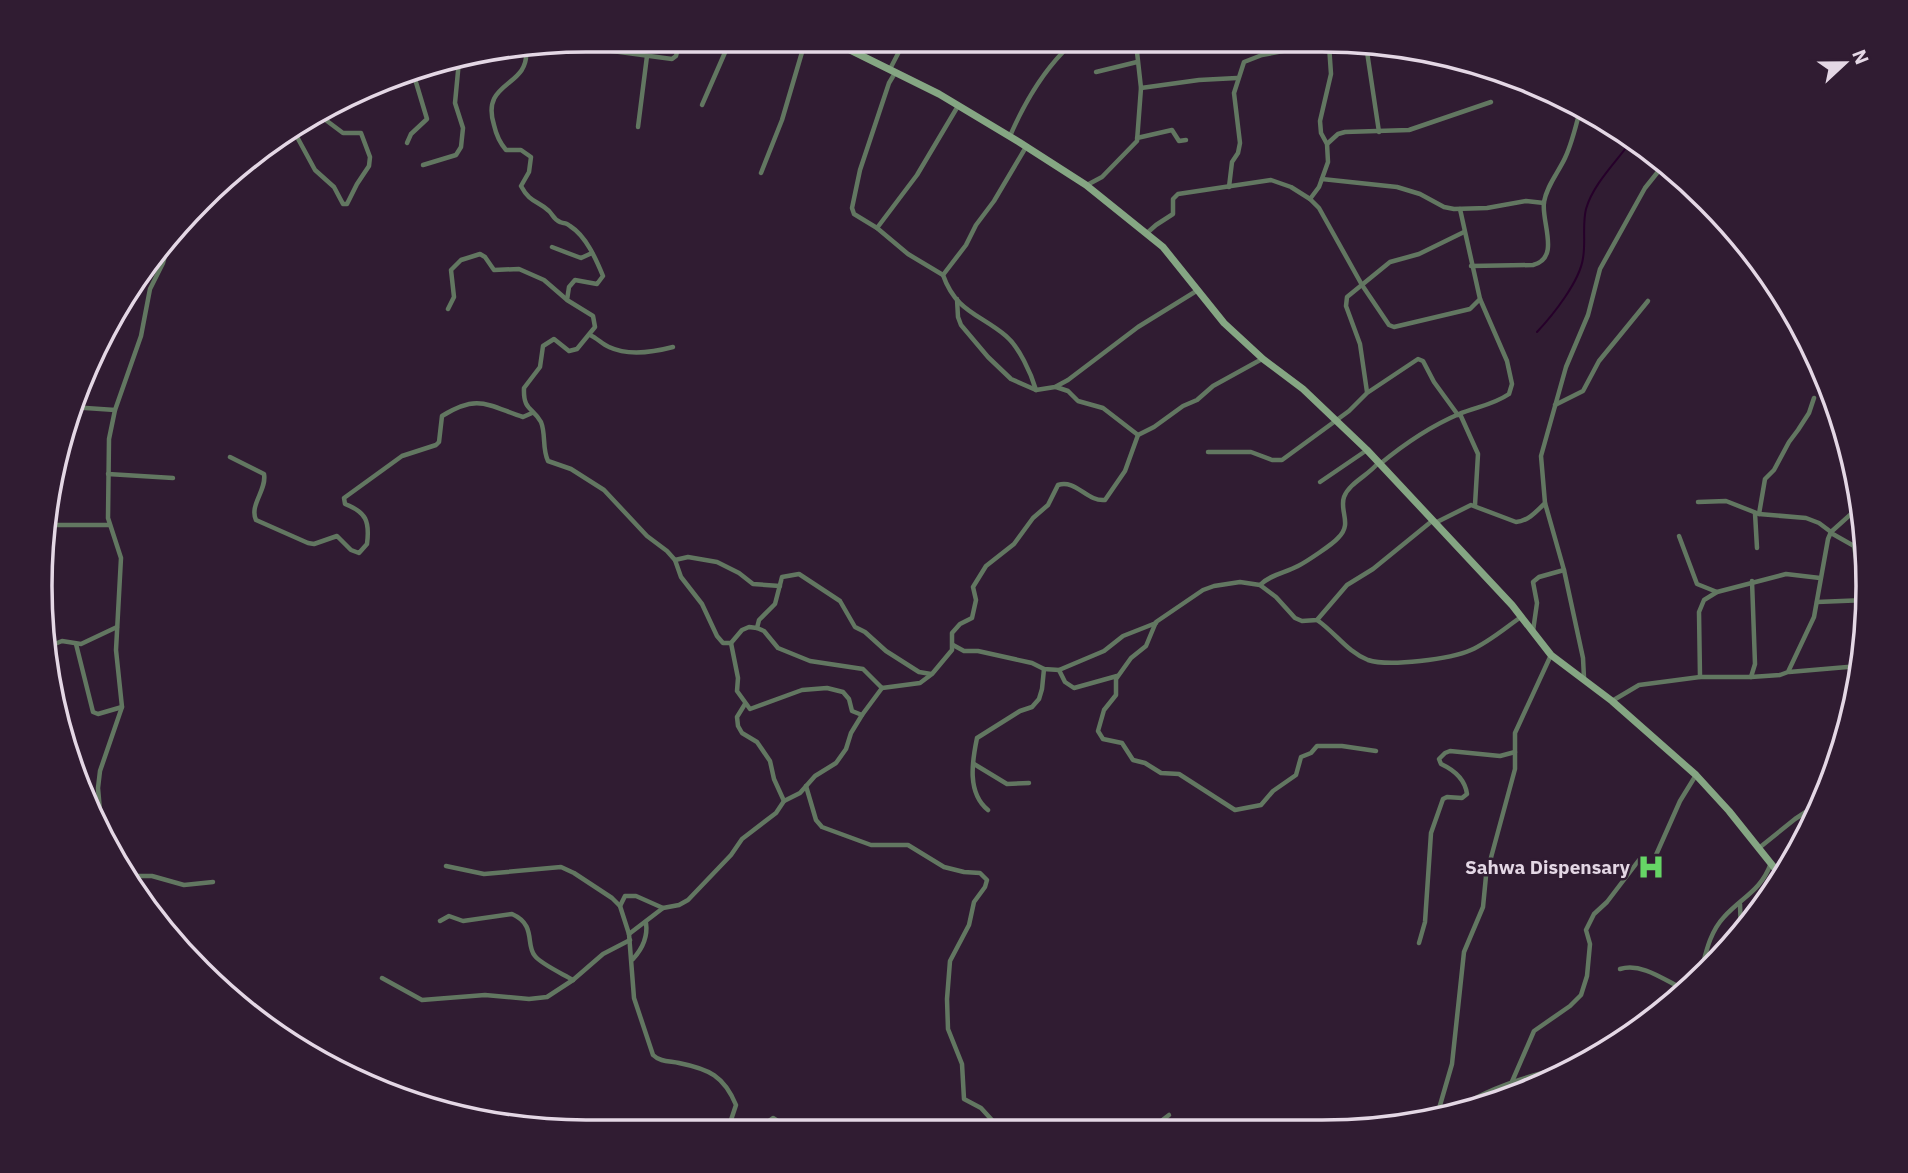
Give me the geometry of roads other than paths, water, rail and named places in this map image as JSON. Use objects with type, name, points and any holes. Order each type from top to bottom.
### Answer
[{"type":"main road","points":[[854,52],[1010,136],[1086,185],[1147,233],[1176,261],[1224,323],[1263,359],[1303,389],[1367,450],[1521,617],[1551,655],[1612,701],[1696,775],[1775,868]]},
{"type":"street","points":[[618,52],[674,58],[676,52]]},
{"type":"street","points":[[702,105],[725,52]]},
{"type":"street","points":[[761,173],[782,120],[801,52]]},
{"type":"street","points":[[900,52],[859,170],[852,202],[854,214],[877,228],[908,254],[943,275],[946,284],[969,312],[1013,342],[1036,390]]},
{"type":"street","points":[[1010,136],[1021,111],[1051,64],[1063,52]]},
{"type":"street","points":[[1086,185],[1101,177],[1133,148],[1138,138],[1141,88],[1136,52]]},
{"type":"street","points":[[1229,187],[1231,162],[1240,146],[1234,93],[1244,62],[1250,58],[1280,52]]},
{"type":"street","points":[[1310,199],[1328,162],[1327,144],[1321,133],[1320,121],[1331,74],[1330,52]]},
{"type":"street","points":[[1368,55],[1380,132]]},
{"type":"street","points":[[525,56],[524,68],[496,95],[489,114],[506,150],[521,150],[531,157],[529,172],[521,186],[523,190],[556,220],[577,232],[603,274],[599,283],[573,281],[566,299]]},
{"type":"street","points":[[638,127],[647,56]]},
{"type":"street","points":[[1096,72],[1136,62]]},
{"type":"street","points":[[423,165],[456,155],[461,147],[463,128],[454,103],[458,69]]},
{"type":"street","points":[[1141,88],[1238,78]]},
{"type":"street","points":[[407,143],[411,134],[427,119],[416,81]]},
{"type":"street","points":[[1327,144],[1338,134],[1345,132],[1409,130],[1491,102]]},
{"type":"street","points":[[877,228],[917,175],[958,106]]},
{"type":"street","points":[[1471,266],[1533,265],[1543,261],[1549,246],[1544,203],[1551,183],[1566,156],[1577,118]]},
{"type":"street","points":[[297,137],[315,170],[334,187],[343,204],[347,204],[369,166],[365,141],[361,133],[343,133],[326,120]]},
{"type":"street","points":[[1138,138],[1172,130],[1179,141],[1186,140]]},
{"type":"street","points":[[943,275],[966,245],[1026,147]]},
{"type":"street","points":[[1584,679],[1583,658],[1564,570],[1545,503],[1541,456],[1571,353],[1588,316],[1600,269],[1614,249],[1628,215],[1658,172]]},
{"type":"street","points":[[1322,179],[1391,185],[1420,194],[1444,207],[1460,209],[1526,201],[1544,203]]},
{"type":"street","points":[[1147,233],[1173,214],[1173,199],[1178,194],[1261,180],[1278,181],[1310,199],[1326,220],[1362,285],[1389,325],[1394,327],[1470,309],[1480,299]]},
{"type":"street","points":[[1260,585],[1271,576],[1300,565],[1337,540],[1345,526],[1343,502],[1346,493],[1379,463],[1434,427],[1459,414],[1495,403],[1509,394],[1511,389],[1507,361],[1480,299],[1460,209]]},
{"type":"street","points":[[1367,393],[1360,344],[1345,302],[1347,297],[1390,262],[1419,254],[1464,232]]},
{"type":"street","points":[[552,247],[581,258],[592,253]]},
{"type":"street","points":[[448,309],[454,297],[451,270],[461,260],[480,254],[494,270],[519,269],[544,280],[595,318],[595,327],[580,348],[567,349],[554,339],[543,346],[540,367],[524,388],[526,404],[542,425],[545,456],[548,461],[571,469],[604,490],[647,536],[667,551],[681,577],[702,604],[720,640],[731,643]]},
{"type":"street","points":[[99,805],[100,771],[122,707],[116,650],[121,558],[109,525],[109,439],[115,410],[141,336],[150,289],[164,260]]},
{"type":"street","points":[[957,299],[961,325],[988,358],[1011,379],[1036,390],[1055,387],[1068,380],[1138,327],[1198,290]]},
{"type":"street","points":[[1554,406],[1583,391],[1599,361],[1648,301]]},
{"type":"street","points":[[590,335],[609,347],[624,351],[640,352],[673,347]]},
{"type":"street","points":[[382,978],[422,1000],[485,995],[540,998],[552,995],[663,908],[688,900],[731,855],[742,839],[776,813],[784,801],[800,793],[815,776],[841,758],[851,733],[882,688],[915,684],[932,674],[949,655],[953,645],[952,632],[960,624],[969,622],[975,613],[976,600],[972,587],[986,566],[1014,544],[1033,518],[1048,505],[1058,485],[1070,484],[1097,500],[1105,500],[1125,471],[1138,435],[1197,400],[1213,386],[1263,359]]},
{"type":"street","points":[[1208,452],[1251,452],[1272,460],[1282,460],[1349,411],[1367,393],[1420,359],[1459,414],[1478,454],[1475,505]]},
{"type":"street","points":[[1055,387],[1069,391],[1078,401],[1103,408],[1138,435]]},
{"type":"street","points":[[1757,548],[1757,513],[1765,479],[1774,470],[1809,413],[1814,398]]},
{"type":"street","points":[[230,457],[264,474],[265,482],[254,512],[256,520],[308,543],[314,544],[337,537],[351,550],[359,553],[367,544],[363,513],[358,508],[345,504],[344,498],[402,456],[436,445],[439,442],[442,416],[477,402],[523,416],[532,413]]},
{"type":"street","points":[[84,408],[115,410]]},
{"type":"street","points":[[1320,482],[1367,450]]},
{"type":"street","points":[[108,474],[173,478]]},
{"type":"street","points":[[1698,502],[1726,501],[1757,513],[1806,518],[1819,523],[1853,546]]},
{"type":"street","points":[[1317,620],[1347,585],[1373,569],[1433,522],[1464,507],[1475,505],[1516,522],[1527,519],[1545,503]]},
{"type":"street","points":[[1788,672],[1814,617],[1831,533],[1851,515]]},
{"type":"street","points":[[56,525],[109,525]]},
{"type":"street","points":[[1679,536],[1697,584],[1717,592]]},
{"type":"street","points":[[674,560],[688,556],[717,562],[753,584],[780,586]]},
{"type":"street","points":[[1532,632],[1537,603],[1533,582],[1539,577],[1564,570]]},
{"type":"street","points":[[1700,677],[1701,604],[1717,592],[1752,581],[1792,573],[1820,579]]},
{"type":"street","points":[[757,628],[759,620],[775,604],[782,577],[799,574],[840,601],[855,627],[865,632],[886,651],[919,672],[932,674]]},
{"type":"street","points":[[1751,677],[1755,664],[1752,581]]},
{"type":"street","points":[[953,645],[964,651],[978,651],[1032,663],[1044,669],[1059,670],[1104,651],[1123,636],[1156,622],[1203,590],[1240,582],[1260,585],[1276,597],[1295,618],[1302,621],[1317,620],[1355,653],[1369,660],[1394,664],[1461,654],[1478,646],[1521,617]]},
{"type":"street","points":[[1817,602],[1855,600]]},
{"type":"street","points":[[1156,622],[1146,646],[1130,658],[1117,676],[1116,695],[1102,714],[1098,731],[1106,740],[1122,743],[1133,760],[1161,773],[1179,774],[1235,810],[1261,805],[1273,791],[1296,775],[1301,757],[1311,753],[1317,746],[1342,746],[1376,751]]},
{"type":"street","points":[[56,644],[62,641],[76,644],[117,627]]},
{"type":"street","points":[[731,643],[742,630],[757,628],[764,631],[778,648],[817,662],[863,669],[882,688]]},
{"type":"street","points":[[731,643],[738,678],[737,691],[745,704],[753,709],[765,702],[802,690],[838,689],[847,695],[853,713],[862,715]]},
{"type":"street","points":[[76,644],[93,712],[99,714],[122,707]]},
{"type":"street","points":[[1440,1107],[1452,1064],[1463,955],[1485,899],[1486,876],[1515,769],[1514,742],[1517,728],[1551,655]]},
{"type":"street","points":[[1612,701],[1639,685],[1700,677],[1751,677],[1849,667]]},
{"type":"street","points":[[988,810],[980,804],[974,793],[978,735],[1036,703],[1042,689],[1044,669]]},
{"type":"street","points":[[1059,670],[1065,682],[1074,688],[1117,676]]},
{"type":"street","points":[[745,704],[737,717],[738,726],[742,733],[757,742],[770,761],[774,779],[784,801]]},
{"type":"street","points":[[1419,943],[1426,919],[1433,826],[1443,799],[1462,798],[1467,794],[1466,787],[1455,771],[1441,764],[1439,759],[1450,751],[1500,756],[1515,752]]},
{"type":"street","points":[[974,764],[1007,784],[1029,783]]},
{"type":"street","points":[[1656,855],[1680,801],[1696,775]]},
{"type":"street","points":[[806,786],[816,820],[822,827],[871,845],[908,845],[944,867],[985,876],[985,887],[974,902],[969,925],[950,961],[947,999],[948,1027],[962,1064],[964,1100],[981,1108],[992,1120]]},
{"type":"street","points":[[1759,848],[1805,813]]},
{"type":"street","points":[[1511,1084],[1534,1031],[1581,995],[1587,976],[1590,944],[1586,930],[1594,914],[1607,902],[1639,860]]},
{"type":"street","points":[[1705,958],[1712,934],[1723,917],[1765,878],[1771,862]]},
{"type":"street","points":[[446,866],[484,874],[561,867],[574,873],[620,906],[629,937],[634,999],[653,1055],[657,1059],[683,1064],[723,1080],[736,1105],[731,1120]]},
{"type":"street","points":[[138,876],[152,876],[184,885],[214,883]]},
{"type":"street","points":[[620,906],[625,896],[631,894],[663,908]]},
{"type":"street","points":[[1740,904],[1740,918]]},
{"type":"street","points":[[440,921],[449,916],[463,921],[512,914],[529,932],[531,949],[536,959],[573,980]]},
{"type":"street","points":[[632,960],[640,952],[647,934],[646,922]]},
{"type":"street","points":[[1620,969],[1632,966],[1676,986]]},
{"type":"street","points":[[1491,1093],[1541,1073]]},
{"type":"street","points":[[1162,1120],[1169,1115]]},
{"type":"waterway","points":[[1537,332],[1577,277],[1584,252],[1585,215],[1589,200],[1626,148]]},
{"type":"place","name":"Sahwa Dispensary","points":[[1651,867]]}]
